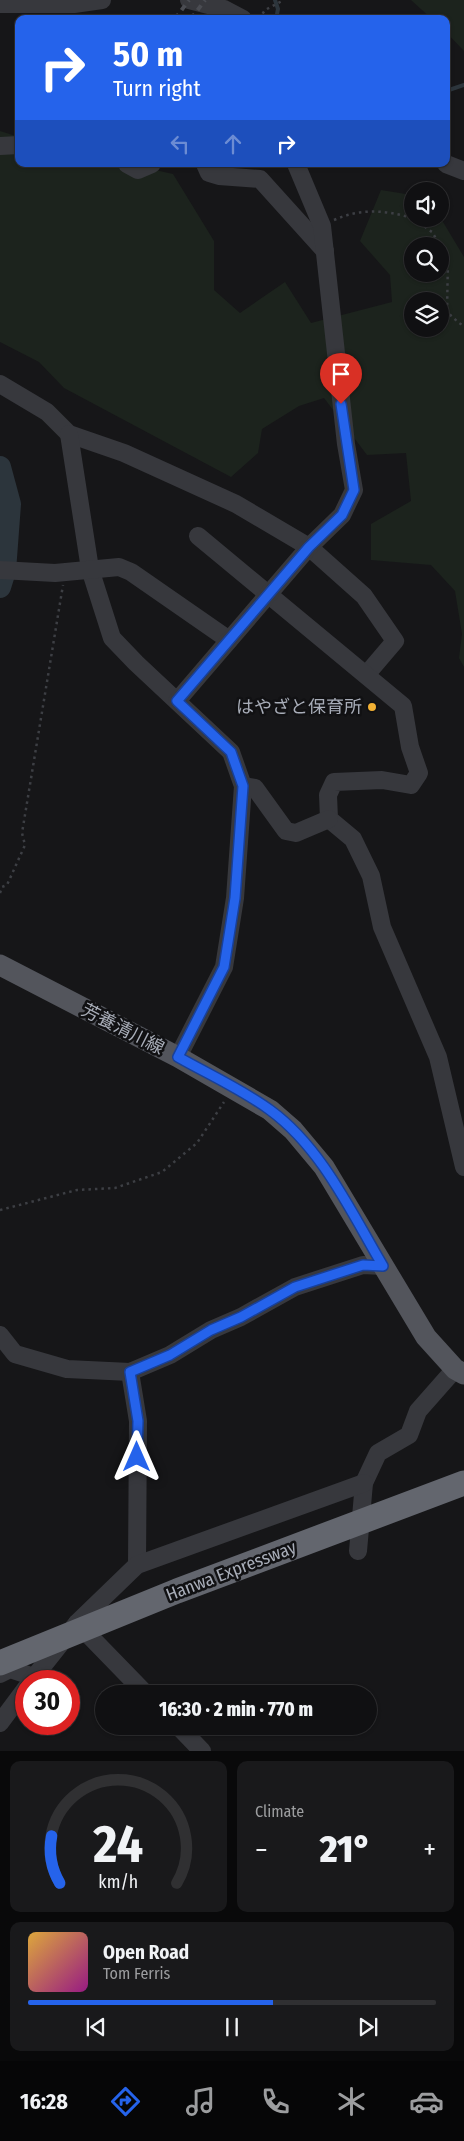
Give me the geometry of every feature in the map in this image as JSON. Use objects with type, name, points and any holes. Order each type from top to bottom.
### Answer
[{"type":"highway","name":"Hanwa Expressway","points":[[0,1662],[177,1591],[464,1483]]},
{"type":"main road","name":"芳養清川線","points":[[0,965],[178,1057],[270,1110],[300,1138],[324,1167],[426,1337],[459,1371]]},
{"type":"street","points":[[0,4],[74,4],[102,0]]},
{"type":"street","points":[[189,0],[224,9],[235,15]]},
{"type":"street","points":[[0,146],[15,145]]},
{"type":"street","points":[[450,166],[464,171]]},
{"type":"street","points":[[132,167],[138,170],[145,167]]},
{"type":"street","points":[[207,167],[210,173],[219,176],[260,179],[325,251]]},
{"type":"street","points":[[177,701],[309,547],[342,515],[354,490],[346,444],[322,226],[312,198],[297,167]]},
{"type":"street","points":[[0,384],[47,412],[69,434],[124,453],[236,504],[309,547],[364,596],[395,641],[366,675]]},
{"type":"street","points":[[69,434],[90,569],[112,638],[231,752],[243,786],[235,898],[224,967],[178,1057]]},
{"type":"street","points":[[198,536],[403,706],[410,747],[419,773],[411,785],[382,780],[334,782],[328,795],[329,819],[353,839],[371,876],[382,927],[438,1057],[464,1167]]},
{"type":"street","points":[[0,570],[60,572],[119,567],[131,572],[229,640]]},
{"type":"street","points":[[243,786],[255,788],[286,831],[296,833],[329,819]]},
{"type":"street","points":[[0,1335],[15,1354],[67,1369],[130,1372],[170,1355],[211,1330],[241,1317],[295,1287],[363,1265],[383,1266]]},
{"type":"street","points":[[358,1551],[364,1483],[378,1453],[409,1434],[418,1411],[459,1371]]},
{"type":"street","points":[[130,1372],[138,1421],[137,1565]]},
{"type":"street","points":[[40,1670],[77,1623],[137,1565],[364,1483]]},
{"type":"street","points":[[77,1623],[137,1685]]},
{"type":"street","points":[[0,1674],[10,1669],[15,1672]]},
{"type":"street","points":[[0,1723],[15,1702]]},
{"type":"street","points":[[187,1735],[202,1751]]},
{"type":"path","points":[[262,15],[265,10],[284,0]]},
{"type":"path","points":[[322,226],[351,213],[388,211],[404,215]]},
{"type":"path","points":[[425,227],[432,232],[448,258],[447,312],[464,326]]},
{"type":"path","points":[[0,893],[26,845],[22,833],[60,572]]},
{"type":"path","points":[[0,1210],[77,1190],[115,1188],[162,1172],[197,1143],[233,1089]]},
{"type":"shaded area","points":[[411,0],[464,0],[464,51],[450,36],[450,15],[428,15]]},
{"type":"shaded area","points":[[0,131],[15,136],[15,167],[142,167],[173,174],[214,241],[214,290],[240,313],[285,282],[311,323],[392,302],[390,275],[360,241],[381,190],[404,194],[404,227],[446,227],[464,257],[464,667],[459,658],[462,634],[455,591],[431,565],[371,560],[371,524],[411,501],[406,453],[367,455],[324,398],[299,406],[262,429],[258,453],[231,477],[64,388],[39,362],[0,342]]},
{"type":"waterway","points":[[275,0],[278,9],[277,15]]},
{"type":"waterway","points":[[450,90],[464,85]]},
{"type":"waterway","points":[[0,467],[10,504],[5,571],[0,587]]},
{"type":"railway","points":[[178,15],[189,0]]},
{"type":"railway","points":[[194,15],[205,0]]},
{"type":"place","name":"はやざと保育所","points":[[372,707]]},
{"type":"route","points":[[137,1457],[138,1421],[130,1372],[170,1355],[211,1330],[241,1317],[295,1287],[363,1265],[383,1266],[324,1167],[293,1130],[270,1110],[178,1057],[224,967],[235,898],[243,786],[231,752],[177,701],[309,547],[342,515],[354,490],[341,404]]}]
